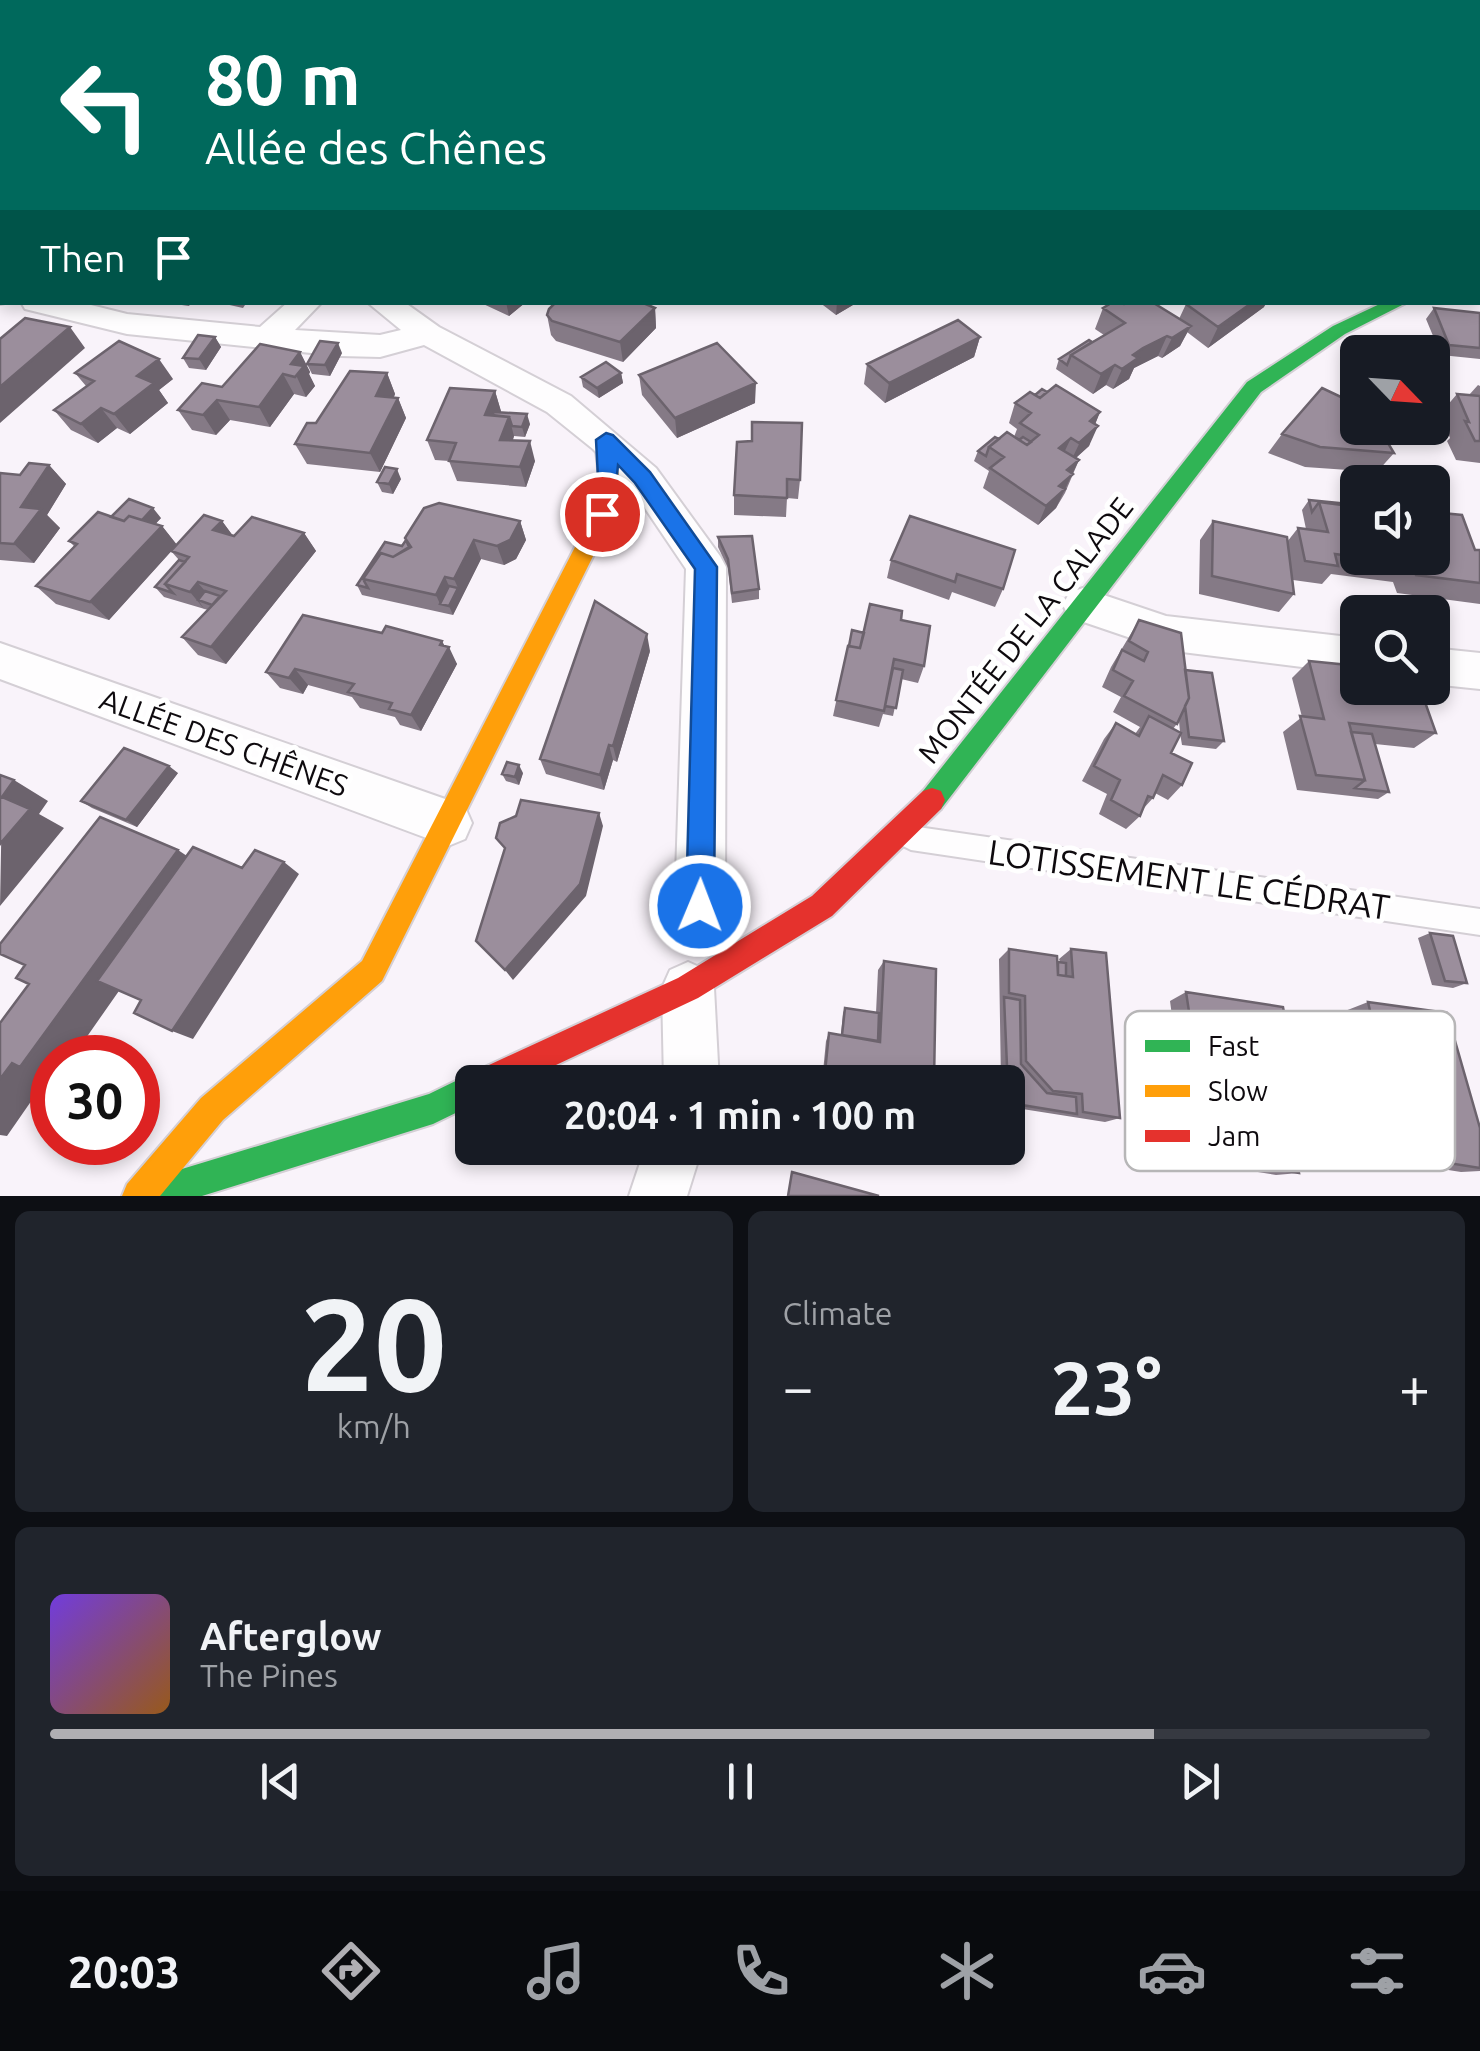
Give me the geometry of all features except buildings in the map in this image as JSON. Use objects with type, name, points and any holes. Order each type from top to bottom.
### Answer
[{"type":"street","points":[[48,305],[127,324],[266,338],[380,346],[428,334]]},
{"type":"street","points":[[266,338],[304,305]]},
{"type":"street","points":[[386,305],[428,334],[558,404],[606,440],[643,477],[706,567],[700,906]]},
{"type":"street","name":"MONTÉE DE LA CALADE","points":[[523,1065],[688,988],[822,906],[899,836],[1254,388],[1339,330],[1393,305]]},
{"type":"street","points":[[139,1196],[212,1109],[372,971],[602,514],[609,478],[606,440]]},
{"type":"street","points":[[1083,606],[1166,633],[1340,654]]},
{"type":"street","name":"ALLÉE DES CHÊNES","points":[[0,661],[448,823]]},
{"type":"street","points":[[1450,668],[1480,672]]},
{"type":"street","points":[[688,988],[691,1065]]},
{"type":"street","points":[[149,1196],[434,1108],[455,1098]]},
{"type":"street","points":[[658,1196],[668,1165]]},
{"type":"lane","name":"LOTISSEMENT LE CÉDRAT","points":[[899,836],[1480,922]]},
{"type":"traffic: fast","points":[[932,800],[1254,387],[1339,330],[1393,305]]},
{"type":"traffic: fast","points":[[149,1196],[433,1108],[455,1097]]},
{"type":"traffic: slow","points":[[139,1196],[212,1109],[372,971],[603,514],[609,478],[605,440]]},
{"type":"traffic: jam","points":[[523,1065],[688,988],[822,906],[932,800]]},
{"type":"route","points":[[602,514],[609,478],[606,440],[643,477],[706,567],[700,906]]}]
